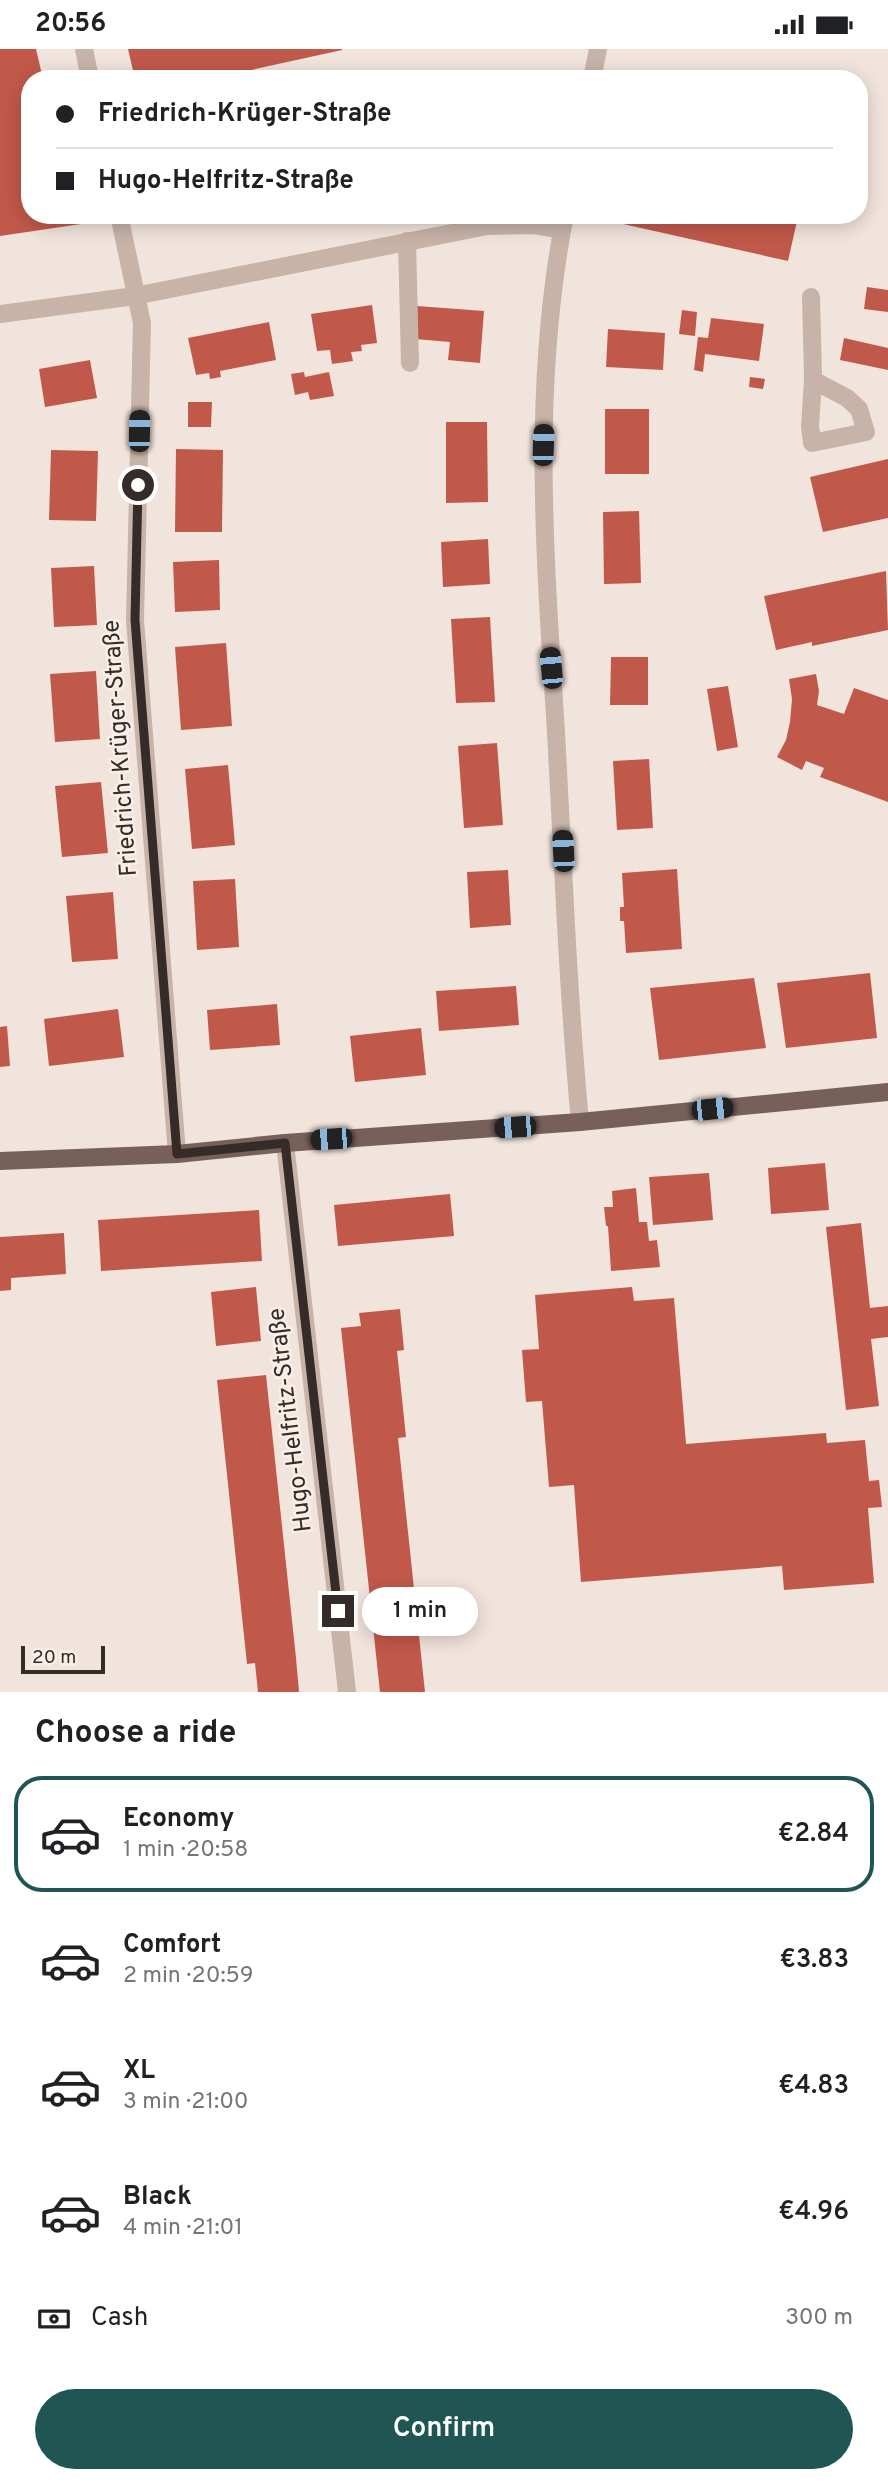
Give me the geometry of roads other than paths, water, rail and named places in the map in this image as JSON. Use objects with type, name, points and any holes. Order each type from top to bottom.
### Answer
[{"type":"main road","points":[[0,1161],[177,1154],[285,1143],[580,1122],[888,1092]]},
{"type":"street","points":[[84,49],[88,70]]},
{"type":"street","points":[[594,70],[598,49]]},
{"type":"street","name":"Friedrich-Krüger-Straße","points":[[121,224],[142,323],[135,620],[177,1154]]},
{"type":"street","points":[[0,314],[135,296],[487,226],[548,224]]},
{"type":"street","points":[[564,224],[547,342],[542,471],[549,643],[580,1122]]},
{"type":"street","points":[[407,241],[410,363]]},
{"type":"street","points":[[811,297],[813,380]]},
{"type":"street","name":"Hugo-Helfritz-Straße","points":[[285,1143],[347,1692]]}]
